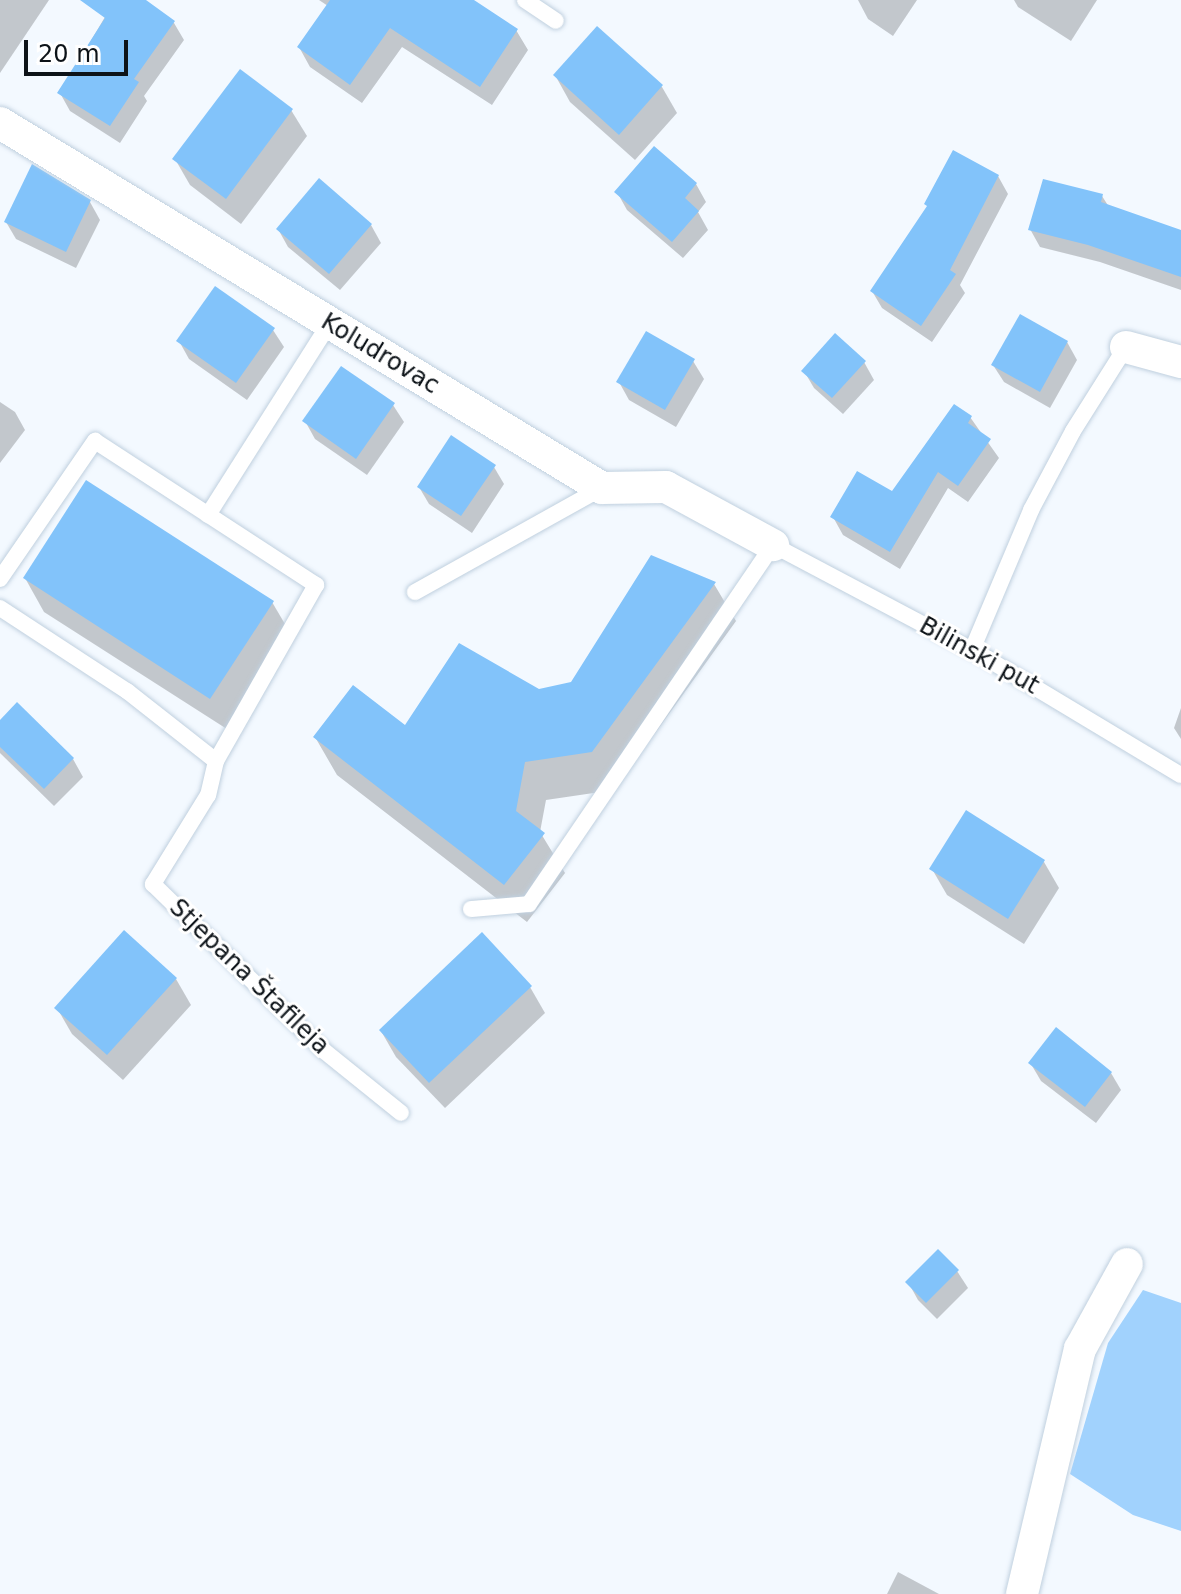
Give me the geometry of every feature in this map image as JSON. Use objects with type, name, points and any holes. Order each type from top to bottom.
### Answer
[{"type":"street","name":"Koludrovac","points":[[0,123],[602,488]]},
{"type":"street","points":[[1126,347],[1181,362]]},
{"type":"street","points":[[602,488],[666,487],[773,545]]},
{"type":"street","points":[[1022,1594],[1080,1349],[1127,1264]]},
{"type":"lane","points":[[525,0],[556,21]]},
{"type":"lane","points":[[208,515],[330,323]]},
{"type":"lane","points":[[972,650],[1031,510],[1073,431],[1126,347]]},
{"type":"lane","points":[[0,579],[95,441],[316,585],[216,761],[127,691],[0,608]]},
{"type":"lane","points":[[415,592],[602,488]]},
{"type":"lane","points":[[471,909],[529,904],[773,545]]},
{"type":"lane","name":"Bilinski put","points":[[773,545],[972,650],[1181,775]]},
{"type":"lane","name":"Stjepana Štafileja","points":[[216,761],[208,795],[153,884],[323,1050],[401,1113]]},
{"type":"shaded area","points":[[1143,1290],[1181,1303],[1181,1531],[1133,1515],[1070,1474],[1108,1343]]},
{"type":"building","points":[[80,0],[146,0],[175,21],[134,79],[139,82],[110,126],[57,93],[105,18]]},
{"type":"building","points":[[330,0],[474,0],[518,29],[480,87],[390,28],[350,85],[297,47]]},
{"type":"building","points":[[597,26],[663,85],[619,135],[553,75]]},
{"type":"building","points":[[240,69],[293,109],[226,199],[172,159]]},
{"type":"building","points":[[654,146],[697,183],[685,198],[699,211],[672,242],[614,192]]},
{"type":"building","points":[[953,150],[999,175],[950,270],[956,274],[921,326],[870,291],[927,206],[924,204]]},
{"type":"building","points":[[32,164],[91,200],[66,252],[4,222]]},
{"type":"building","points":[[319,178],[372,224],[329,274],[276,229]]},
{"type":"building","points":[[1043,179],[1103,194],[1101,202],[1181,230],[1181,277],[1088,245],[1028,230]]},
{"type":"building","points":[[215,286],[275,328],[236,383],[176,341]]},
{"type":"building","points":[[1020,314],[1068,341],[1040,392],[991,365]]},
{"type":"building","points":[[646,331],[695,359],[665,410],[616,382]]},
{"type":"building","points":[[835,333],[866,361],[832,398],[801,371]]},
{"type":"building","points":[[341,366],[395,403],[356,459],[302,421]]},
{"type":"building","points":[[954,404],[972,416],[968,423],[991,439],[958,486],[938,472],[890,552],[830,517],[857,471],[892,491]]},
{"type":"building","points":[[451,435],[496,465],[461,516],[417,487]]},
{"type":"building","points":[[86,480],[274,601],[210,699],[23,578]]},
{"type":"building","points":[[651,555],[716,582],[592,752],[525,762],[516,811],[545,833],[504,885],[313,737],[353,685],[405,725],[459,643],[539,689],[571,682]]},
{"type":"building","points":[[17,702],[74,758],[44,789],[0,747],[0,720]]},
{"type":"building","points":[[966,810],[1045,860],[1008,919],[929,869]]},
{"type":"building","points":[[124,930],[177,978],[107,1055],[54,1008]]},
{"type":"building","points":[[482,932],[532,986],[429,1083],[379,1030]]},
{"type":"building","points":[[1056,1027],[1112,1072],[1085,1107],[1028,1063]]},
{"type":"building","points":[[938,1249],[959,1270],[926,1303],[905,1282]]}]
